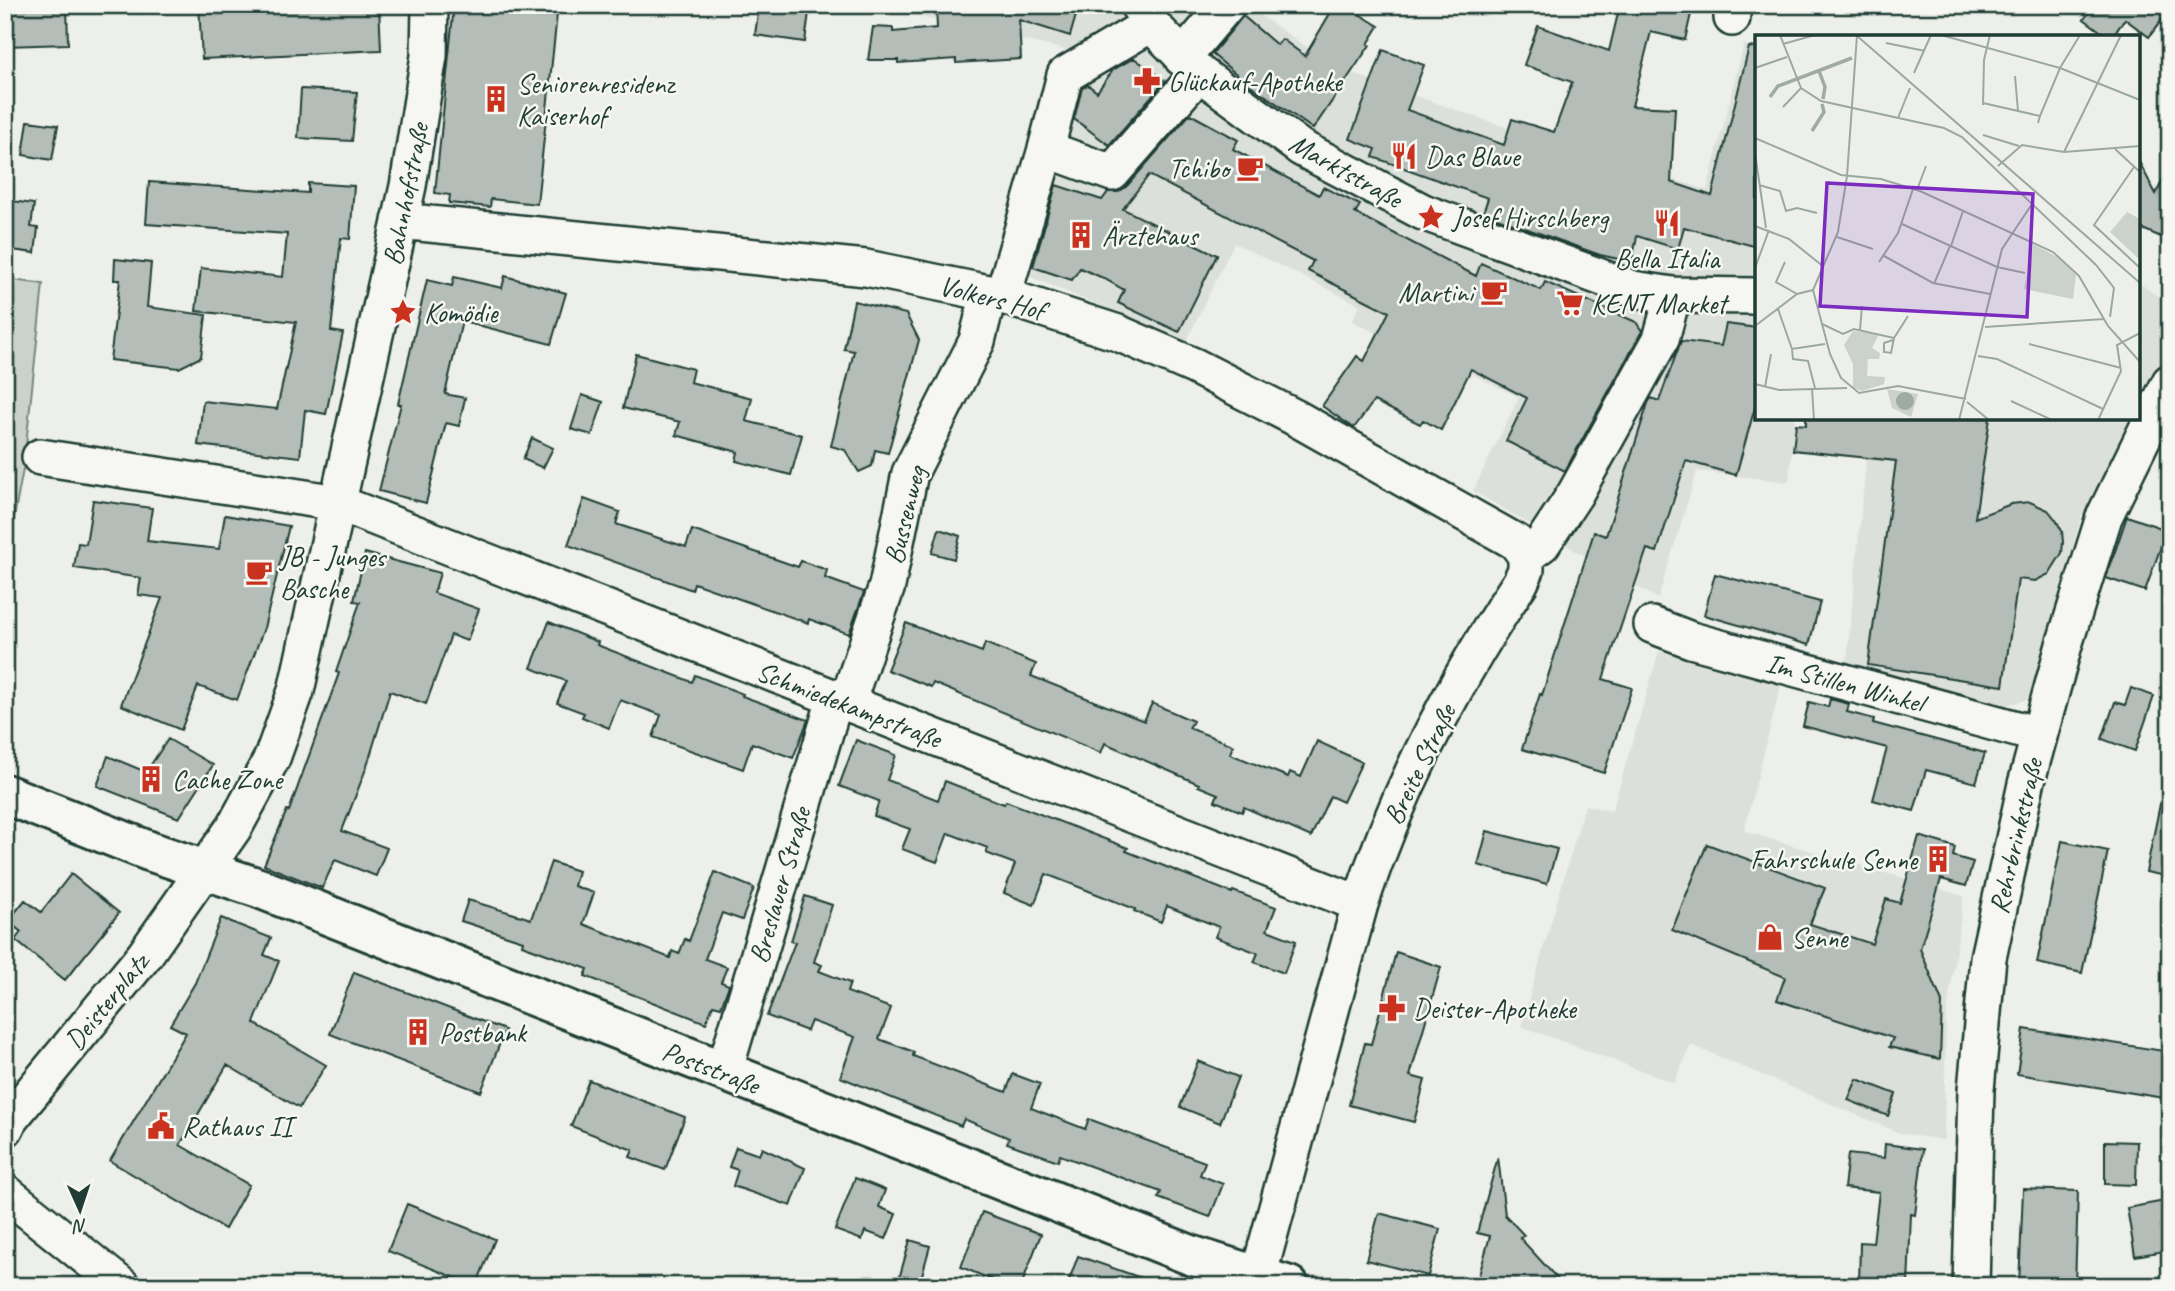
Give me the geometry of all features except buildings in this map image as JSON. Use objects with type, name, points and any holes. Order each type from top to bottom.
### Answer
[{"type":"main road","name":"Poststraße","points":[[5,794],[149,852],[258,888],[724,1072],[1217,1275],[1274,1281]]},
{"type":"street","name":"Bahnhofstraße","points":[[203,869],[235,826],[272,758],[296,691],[420,123],[429,56],[430,5]]},
{"type":"street","points":[[1046,149],[1112,173],[1190,65],[1227,5]]},
{"type":"street","name":"Marktstraße","points":[[1144,14],[1190,65],[1301,148],[1423,212],[1633,289],[1673,295],[1755,296]]},
{"type":"street","name":"Bussenweg","points":[[841,701],[887,586],[910,473],[977,341],[996,294],[1046,149],[1065,75],[1144,14]]},
{"type":"street","name":"Volkers Hof","points":[[400,221],[866,268],[996,294],[1118,333],[1194,366],[1294,417],[1516,542],[1526,556]]},
{"type":"street","name":"Breite Straße","points":[[1274,1281],[1360,904],[1398,802],[1431,733],[1469,664],[1520,583],[1526,570],[1526,556],[1542,544],[1575,494],[1661,339],[1673,295]]},
{"type":"street","name":"Rehrbrinkstraße","points":[[1971,1286],[1976,1090],[1988,958],[2039,735],[2064,645],[2104,517],[2159,400]]},
{"type":"street","points":[[40,457],[338,503]]},
{"type":"street","name":"Schmiedekampstraße","points":[[338,503],[1360,904]]},
{"type":"street","name":"Im Stillen Winkel","points":[[1652,625],[1691,640],[2039,735]]},
{"type":"street","name":"Breslauer Straße","points":[[724,1072],[841,701]]},
{"type":"street","name":"Deisterplatz","points":[[5,1129],[10,1119],[144,956],[203,869]]},
{"type":"street","points":[[5,1192],[122,1286]]},
{"type":"shaded area","points":[[867,5],[1245,5],[1307,47],[1356,75],[1620,167],[1707,190],[1744,44],[1755,49],[1755,420],[1795,420],[1789,482],[1697,471],[1658,599],[1473,491],[1519,397],[1431,354],[1428,359],[1352,321],[1360,305],[1234,243],[1186,342],[1019,272],[1075,52]]},
{"type":"shaded area","points":[[5,279],[43,284],[24,464],[5,566]]},
{"type":"shaded area","points":[[2140,283],[2170,305],[2170,378],[2104,517],[2082,515],[2029,699],[1988,710],[1846,670],[1870,420],[2140,420]]},
{"type":"shaded area","name":"Senne","points":[[1659,651],[1781,685],[1744,831],[1964,896],[1946,1020],[1944,1140],[1902,1134],[1691,1045],[1674,1083],[1521,1026],[1585,805],[1612,811]]},
{"type":"place","name":"Glückauf-Apotheke","points":[[1147,81]]},
{"type":"place","name":"Seniorenresidenz Kaiserhof","points":[[496,99]]},
{"type":"place","name":"Das Blaue","points":[[1404,156]]},
{"type":"place","name":"Tchibo","points":[[1250,168]]},
{"type":"place","name":"Josef Hirschberg","points":[[1431,217]]},
{"type":"place","name":"Bella Italia","points":[[1667,223]]},
{"type":"place","name":"Ärztehaus","points":[[1081,235]]},
{"type":"place","name":"Martini","points":[[1494,292]]},
{"type":"place","name":"KENT Market","points":[[1570,303]]},
{"type":"place","name":"Komödie","points":[[403,312]]},
{"type":"place","name":"JB - Junges Basche","points":[[259,572]]},
{"type":"place","name":"Cache Zone","points":[[151,779]]},
{"type":"place","name":"Fahrschule Senne","points":[[1938,859]]},
{"type":"place","name":"Senne","points":[[1770,937]]},
{"type":"place","name":"Deister-Apotheke","points":[[1392,1008]]},
{"type":"place","name":"Postbank","points":[[418,1032]]},
{"type":"place","name":"Rathaus II","points":[[161,1126]]}]
